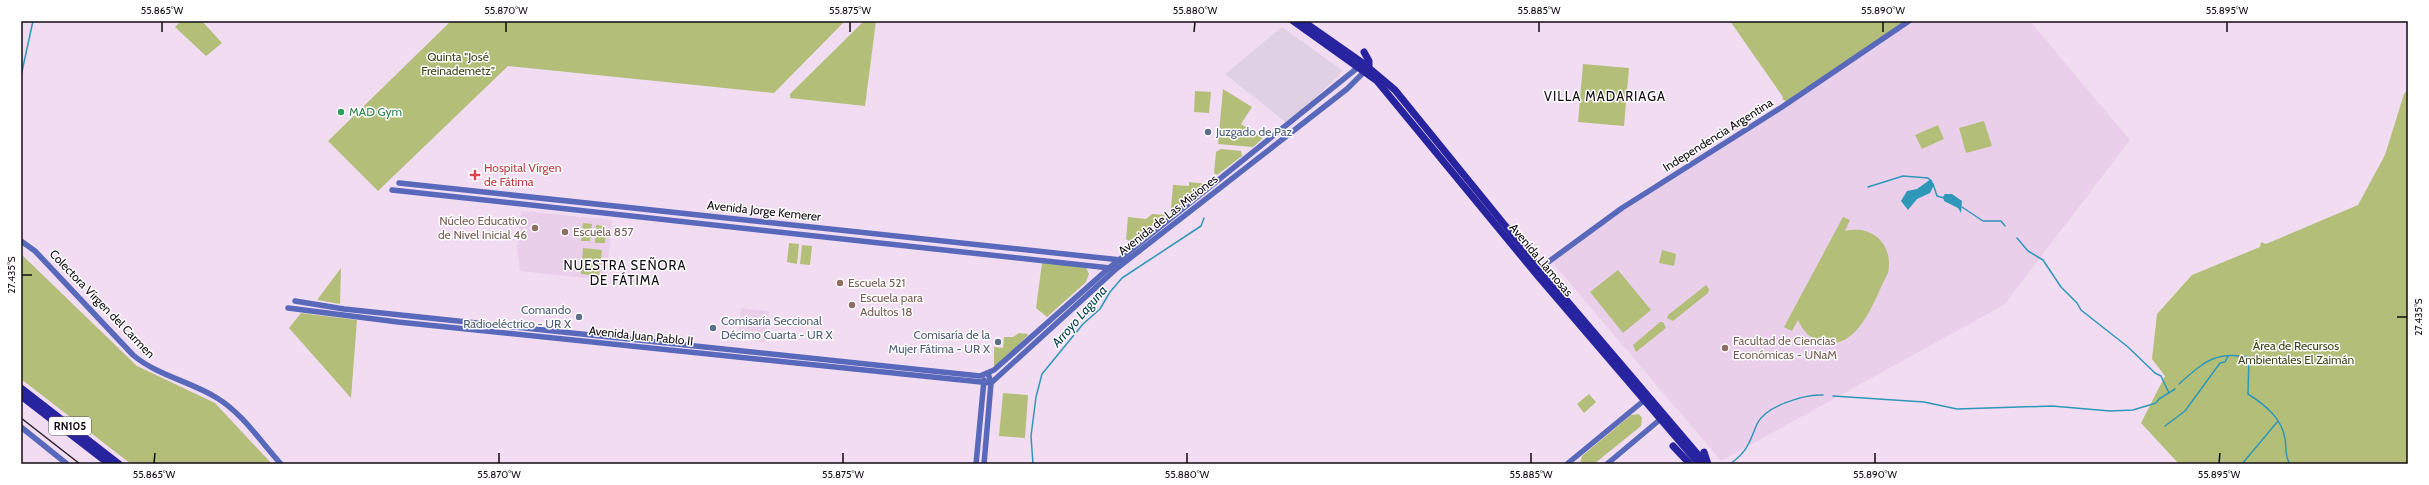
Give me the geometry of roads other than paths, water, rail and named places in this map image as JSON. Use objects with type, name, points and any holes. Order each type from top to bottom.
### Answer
[{"type":"highway","points":[[1293,21],[1361,65]]},
{"type":"highway","points":[[1303,21],[1367,70],[1369,61],[1364,52]]},
{"type":"highway","name":"Avenida Llamosas","points":[[1367,70],[1380,76],[1395,90],[1699,464]]},
{"type":"highway","name":"Avenida Llamosas","points":[[1367,70],[1646,398]]},
{"type":"highway","name":"RN105","points":[[21,388],[119,464]]},
{"type":"highway","name":"RN105","points":[[21,396],[109,464]]},
{"type":"highway","name":"Avenida Llamosas","points":[[1662,418],[1707,464]]},
{"type":"highway","points":[[1673,446],[1690,464]]},
{"type":"highway","points":[[1704,452],[1707,464]]},
{"type":"main road","name":"Independencia Argentina","points":[[1540,268],[1622,208],[1782,107],[1909,21]]},
{"type":"main road","name":"Avenida de Las Misiones","points":[[988,373],[994,370],[1109,268],[1254,149],[1361,65]]},
{"type":"main road","name":"Avenida de Las Misiones","points":[[991,383],[1116,269],[1347,89],[1367,70]]},
{"type":"main road","name":"Avenida Jorge Kemerer","points":[[399,183],[1127,261]]},
{"type":"main road","name":"Avenida Jorge Kemerer","points":[[392,190],[1116,269]]},
{"type":"main road","name":"Colectora Vírgen del Carmen","points":[[21,241],[35,251],[137,358],[148,367],[204,390],[230,407],[281,464]]},
{"type":"main road","name":"Avenida Juan Pablo II","points":[[295,300],[344,309],[903,368],[980,376],[988,373]]},
{"type":"main road","name":"Avenida Juan Pablo II","points":[[288,308],[370,319],[991,383]]},
{"type":"main road","points":[[984,464],[991,383],[988,373]]},
{"type":"main road","points":[[976,464],[984,383],[988,373]]},
{"type":"main road","points":[[1567,464],[1646,398]]},
{"type":"main road","points":[[1607,464],[1662,418]]},
{"type":"main road","points":[[21,427],[67,464]]},
{"type":"water","points":[[1931,179],[1934,185],[1930,193],[1917,199],[1908,210],[1901,201],[1907,191],[1917,189]]},
{"type":"water","points":[[1945,194],[1952,194],[1962,201],[1961,213],[1958,208],[1944,201],[1943,197]]},
{"type":"waterway","points":[[21,76],[33,21]]},
{"type":"waterway","points":[[1868,187],[1903,176],[1928,178],[1931,181]]},
{"type":"waterway","points":[[1933,184],[1937,196],[1944,198]]},
{"type":"waterway","points":[[1962,207],[1983,221],[2001,221],[2005,226]]},
{"type":"waterway","name":"Arroyo Laguna","points":[[1033,464],[1031,436],[1036,397],[1042,374],[1083,324],[1100,309],[1110,292],[1122,278],[1201,226],[1204,218]]},
{"type":"waterway","points":[[2017,238],[2028,251],[2043,260],[2061,287],[2077,303],[2081,310],[2128,347],[2155,373],[2161,376],[2169,393]]},
{"type":"waterway","points":[[2179,384],[2210,360],[2227,356],[2249,357],[2248,394],[2261,403],[2276,418],[2283,431],[2287,458],[2290,464]]},
{"type":"waterway","points":[[2165,426],[2185,411],[2220,363],[2225,362],[2228,356]]},
{"type":"waterway","points":[[1833,396],[1924,402],[1957,409],[2052,406],[2110,411],[2133,410],[2156,403],[2159,399],[2175,389]]},
{"type":"waterway","points":[[1730,464],[1744,451],[1750,442],[1757,424],[1768,412],[1786,402],[1815,395],[1823,395]]},
{"type":"waterway","points":[[2242,464],[2278,421]]},
{"type":"railway","points":[[21,418],[80,464]]},
{"type":"place","name":"MAD Gym","points":[[341,112]]},
{"type":"place","name":"Juzgado de Paz","points":[[1208,132]]},
{"type":"place","name":"Hospital Vírgen de Fátima","points":[[475,175]]},
{"type":"place","name":"Núcleo Educativo de Nivel Inicial 46","points":[[535,228]]},
{"type":"place","name":"Escuela 857","points":[[565,232]]},
{"type":"place","name":"Escuela 521","points":[[840,283]]},
{"type":"place","name":"Escuela para Adultos 18","points":[[852,305]]},
{"type":"place","name":"Comando Radioeléctrico - UR X","points":[[579,317]]},
{"type":"place","name":"Comisaría Seccional Décimo Cuarta - UR X","points":[[713,328]]},
{"type":"place","name":"Comisaría de la Mujer Fátima - UR X","points":[[998,342]]},
{"type":"place","name":"Facultad de Ciencias Económicas - UNaM","points":[[1725,348]]},
{"type":"district","name":"VILLA MADARIAGA","points":[[1605,96]]},
{"type":"district","name":"NUESTRA SEÑORA DE FÁTIMA","points":[[625,272]]},
{"type":"park label","name":"Quinta \"José Freinademetz\"","points":[[458,64]]},
{"type":"park label","name":"Área de Recursos Ambientales El Zaimán","points":[[2296,353]]}]
